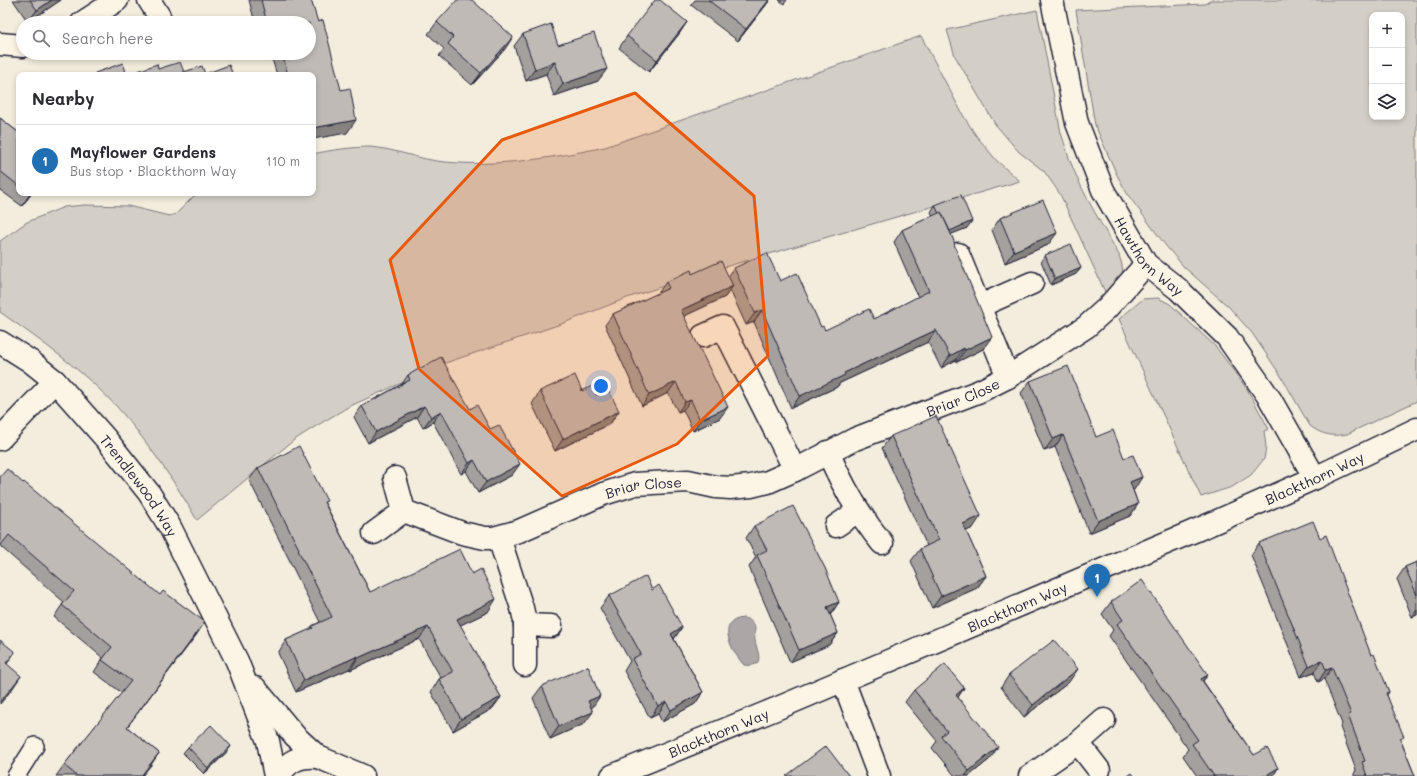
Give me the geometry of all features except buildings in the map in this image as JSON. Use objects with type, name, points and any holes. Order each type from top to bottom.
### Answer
[{"type":"street","points":[[93,16],[117,0]]},
{"type":"street","name":"Hawthorn Way","points":[[1052,0],[1077,123],[1103,190],[1146,264],[1178,289],[1227,337],[1270,400],[1315,478]]},
{"type":"street","points":[[0,44],[16,45]]},
{"type":"street","name":"Briar Close","points":[[958,254],[1008,377]]},
{"type":"street","name":"Briar Close","points":[[404,510],[468,535],[485,538],[499,538],[519,531],[602,494],[635,484],[688,481],[716,487],[737,488],[768,482],[795,470],[855,439],[980,391],[1008,377],[1086,327],[1107,308],[1146,264]]},
{"type":"street","points":[[980,306],[1032,283]]},
{"type":"street","points":[[703,336],[723,326],[795,470]]},
{"type":"street","name":"Trendlewood Way","points":[[0,342],[30,361],[55,381],[106,438],[149,493],[170,527],[237,661]]},
{"type":"street","points":[[0,439],[55,381]]},
{"type":"street","name":"Blackthorn Way","points":[[612,776],[1206,526],[1315,478],[1417,429]]},
{"type":"street","points":[[828,452],[858,511],[882,543]]},
{"type":"street","points":[[374,533],[404,510],[395,478]]},
{"type":"street","points":[[836,526],[858,511]]},
{"type":"street","points":[[499,538],[522,608],[525,625],[525,666]]},
{"type":"street","points":[[525,625],[551,626]]},
{"type":"street","points":[[237,661],[255,688],[295,736],[330,765]]},
{"type":"street","points":[[237,661],[268,741],[275,776]]},
{"type":"street","points":[[843,680],[879,776]]},
{"type":"street","points":[[1030,776],[1078,742],[1104,720]]},
{"type":"street","points":[[1078,742],[1099,770]]},
{"type":"street","points":[[279,776],[285,767],[296,759],[306,756],[363,776]]},
{"type":"lane","points":[[16,776],[35,746]]},
{"type":"highlighted area","points":[[635,93],[754,196],[768,356],[677,444],[562,496],[419,369],[390,260],[502,140]]},
{"type":"shaded area","points":[[1211,0],[1417,0],[1417,401],[1347,434],[1328,434],[1310,426],[1281,376],[1252,333],[1229,307],[1184,267],[1166,246],[1128,195],[1117,175],[1095,125],[1076,10],[1205,4]]},
{"type":"shaded area","points":[[1037,10],[1061,133],[1068,155],[1083,190],[1119,255],[1122,265],[1123,275],[1106,294],[1060,194],[1044,171],[1019,152],[995,124],[955,56],[947,30]]},
{"type":"shaded area","points":[[921,36],[963,115],[975,134],[997,161],[1020,181],[704,273],[627,298],[561,324],[448,362],[348,407],[313,428],[294,440],[197,520],[160,462],[118,408],[77,369],[0,312],[0,241],[27,222],[64,207],[85,205],[128,206],[169,216],[176,214],[194,196],[316,196],[316,153],[349,148],[380,148],[436,161],[485,163],[545,158],[605,147]]},
{"type":"shaded area","points":[[1158,298],[1170,304],[1216,347],[1247,389],[1269,429],[1264,431],[1266,447],[1264,459],[1251,475],[1232,487],[1201,497],[1119,319],[1143,299]]},
{"type":"shaded area","points":[[743,618],[751,621],[755,628],[755,640],[759,658],[756,664],[744,665],[735,653],[728,638],[730,625],[735,620]]},
{"type":"place","name":"Mayflower Gardens","points":[[1097,597]]}]
